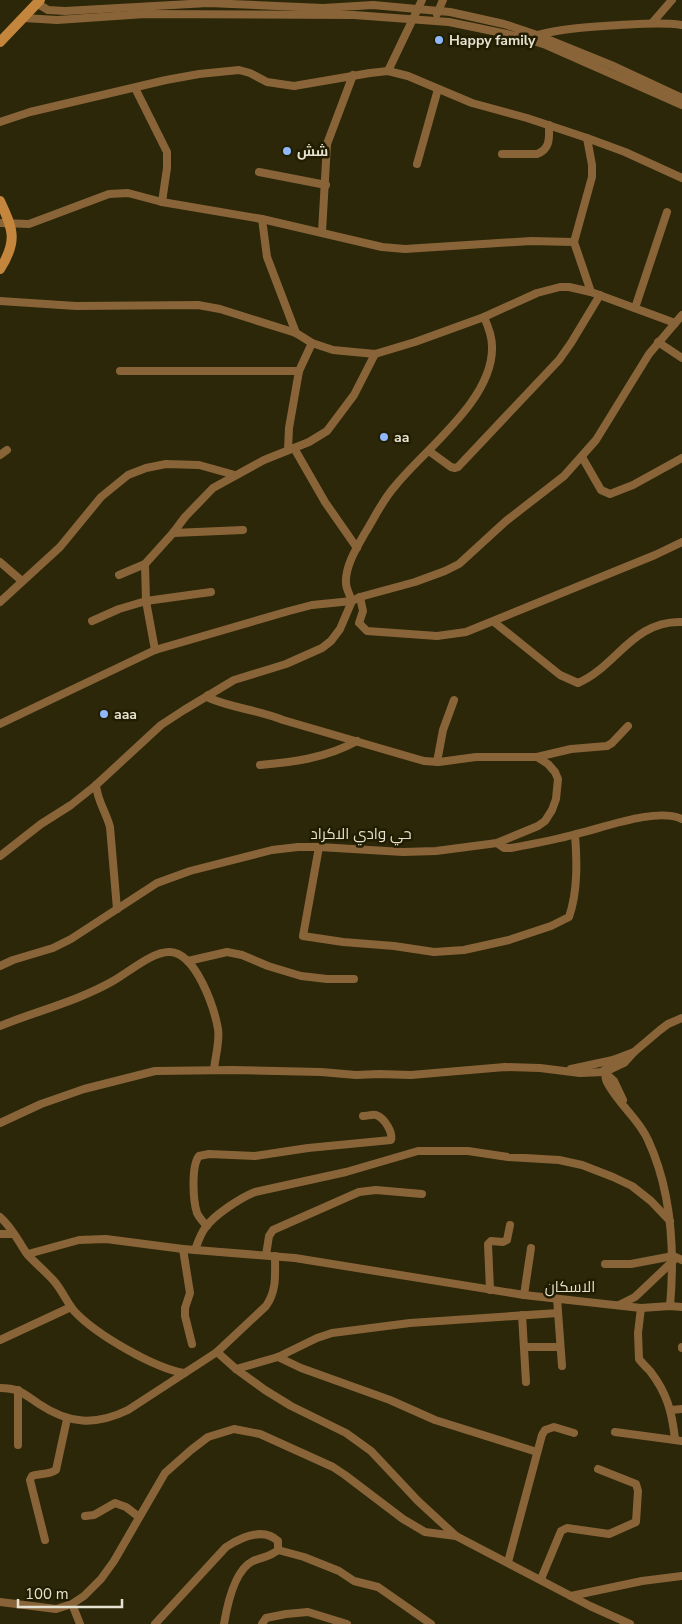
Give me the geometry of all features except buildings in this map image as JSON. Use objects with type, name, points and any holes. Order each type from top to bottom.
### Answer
[{"type":"street","points":[[388,71],[422,0]]},
{"type":"street","points":[[434,20],[443,0]]},
{"type":"street","points":[[652,23],[672,0]]},
{"type":"street","points":[[0,42],[39,2],[48,10],[66,11],[208,3],[322,8],[373,6],[418,9],[450,12],[537,34],[611,65],[682,98]]},
{"type":"street","points":[[24,18],[57,20],[145,14],[205,14],[354,15],[434,20],[468,25],[521,37],[568,54],[682,105]]},
{"type":"street","points":[[492,30],[494,22]]},
{"type":"street","points":[[537,34],[582,28],[652,23],[682,24]]},
{"type":"street","points":[[0,122],[30,112],[191,75],[232,70],[250,73],[267,82],[286,86],[388,71],[408,76],[479,105],[549,125],[626,152],[682,178]]},
{"type":"street","points":[[322,232],[326,185],[326,153],[329,137],[353,75]]},
{"type":"street","points":[[135,88],[167,152],[167,168],[162,202]]},
{"type":"street","points":[[417,164],[438,89]]},
{"type":"street","points":[[502,154],[537,154],[542,152],[549,144],[549,125]]},
{"type":"street","points":[[587,138],[592,165],[592,177],[574,242],[590,292]]},
{"type":"street","points":[[259,172],[326,185]]},
{"type":"street","points":[[5,223],[28,224],[109,194],[128,193],[162,202],[262,219],[366,244],[405,249],[531,241],[574,242]]},
{"type":"street","points":[[0,201],[5,223],[13,240],[0,269]]},
{"type":"street","points":[[635,308],[667,212]]},
{"type":"street","points":[[262,219],[267,257],[296,334]]},
{"type":"street","points":[[0,301],[76,306],[198,305],[220,309],[296,334],[312,343],[333,350],[375,354],[415,342],[484,317],[526,298],[560,287],[577,288],[600,295],[675,323]]},
{"type":"street","points":[[429,451],[451,467],[458,467],[559,360],[571,344],[600,295]]},
{"type":"street","points":[[1,721],[155,650],[312,605],[352,601],[360,597],[415,582],[459,564],[506,521],[564,476],[582,457],[608,422],[658,342],[682,315]]},
{"type":"street","points":[[0,856],[96,785],[161,725],[234,680],[286,664],[322,648],[331,641],[340,629],[352,601],[346,584],[348,569],[357,548],[395,485],[458,419],[486,377],[492,347],[489,329],[484,317]]},
{"type":"street","points":[[658,342],[682,358]]},
{"type":"street","points":[[312,343],[299,371],[289,428],[291,449],[324,502],[357,548]]},
{"type":"street","points":[[119,575],[145,564],[173,533],[184,517],[213,488],[235,475],[315,440],[327,431],[354,395],[375,354]]},
{"type":"street","points":[[120,371],[299,371]]},
{"type":"street","points":[[0,455],[7,450]]},
{"type":"street","points":[[582,457],[601,490],[610,494],[633,485],[682,458]]},
{"type":"street","points":[[0,602],[60,547],[101,497],[128,475],[146,468],[166,464],[199,465],[235,475]]},
{"type":"street","points":[[173,533],[243,530]]},
{"type":"street","points":[[360,597],[362,611],[359,623],[367,631],[437,636],[466,632],[655,556],[682,542]]},
{"type":"street","points":[[0,562],[22,581]]},
{"type":"street","points":[[145,564],[146,601],[155,650]]},
{"type":"street","points":[[92,621],[146,601],[211,592]]},
{"type":"street","points":[[494,622],[560,675],[578,683],[591,675],[649,628],[663,623],[682,622]]},
{"type":"street","points":[[208,695],[209,698],[222,704],[249,708],[424,761],[437,762],[476,757],[537,757],[571,749],[607,746],[628,726]]},
{"type":"street","points":[[437,762],[444,730],[454,700]]},
{"type":"street","points":[[260,764],[285,763],[317,758],[342,749],[356,741]]},
{"type":"street","points":[[0,966],[13,960],[53,948],[71,939],[157,883],[190,870],[272,850],[298,847],[320,846],[403,852],[436,851],[497,844],[538,826],[545,821],[552,810],[556,799],[558,779],[552,769],[537,757]]},
{"type":"street","points":[[96,785],[97,797],[110,827],[117,909]]},
{"type":"street","points":[[497,844],[504,848],[511,848],[575,835],[650,816],[673,815],[682,818]]},
{"type":"street","points":[[320,846],[303,936],[434,952],[477,948],[509,940],[551,926],[569,917],[576,866],[575,835]]},
{"type":"street","points":[[188,962],[227,952],[242,955],[268,966],[301,976],[327,979],[354,979]]},
{"type":"street","points":[[0,1026],[91,991],[161,953],[178,953],[188,962],[203,982],[218,1027],[214,1070]]},
{"type":"street","points":[[0,1122],[65,1095],[156,1071],[214,1070],[412,1075],[505,1067],[580,1073],[605,1072],[624,1063],[634,1052],[668,1024],[682,1018]]},
{"type":"street","points":[[561,1070],[592,1066],[634,1052]]},
{"type":"street","points":[[613,1060],[605,1072],[608,1084],[642,1128],[654,1152],[665,1192],[673,1258],[670,1306]]},
{"type":"street","points":[[592,1066],[605,1072]]},
{"type":"street","points":[[206,1226],[197,1213],[195,1204],[194,1172],[195,1163],[199,1156],[209,1154],[254,1156],[308,1148],[392,1140],[391,1132],[380,1117],[374,1115],[363,1116]]},
{"type":"street","points":[[195,1250],[206,1226],[241,1199],[255,1192],[346,1172],[411,1152],[430,1150],[468,1151],[508,1157],[559,1160],[582,1165],[614,1176],[632,1186],[651,1201],[670,1221]]},
{"type":"street","points":[[266,1255],[269,1236],[272,1230],[345,1197],[366,1190],[422,1194]]},
{"type":"street","points":[[0,1217],[11,1228],[13,1234],[28,1254],[60,1288],[71,1307],[80,1316],[98,1330],[140,1356],[162,1367],[184,1373]]},
{"type":"street","points":[[490,1290],[486,1248],[490,1241],[503,1242],[507,1240],[510,1225]]},
{"type":"street","points":[[0,1234],[13,1234]]},
{"type":"street","points":[[28,1254],[60,1245],[93,1239],[106,1239],[183,1249],[266,1255],[325,1262],[524,1295],[641,1308],[682,1307]]},
{"type":"street","points":[[524,1295],[531,1248]]},
{"type":"street","points":[[183,1249],[190,1293],[185,1308],[185,1316],[192,1344]]},
{"type":"street","points":[[0,1388],[18,1390],[54,1414],[66,1419],[76,1421],[116,1416],[217,1352],[269,1301],[275,1288],[275,1256]]},
{"type":"street","points":[[618,1305],[635,1298],[673,1258]]},
{"type":"street","points":[[604,1264],[631,1264],[673,1258],[682,1260]]},
{"type":"street","points":[[673,1276],[682,1272]]},
{"type":"street","points":[[557,1298],[562,1366]]},
{"type":"street","points":[[0,1340],[71,1307]]},
{"type":"street","points":[[615,1432],[678,1440],[671,1410],[658,1383],[639,1359],[638,1333],[641,1308]]},
{"type":"street","points":[[236,1369],[278,1357],[317,1338],[332,1333],[410,1323],[558,1313]]},
{"type":"street","points":[[522,1315],[526,1382]]},
{"type":"street","points":[[524,1347],[560,1348]]},
{"type":"street","points":[[217,1352],[236,1369],[265,1390],[291,1406],[346,1433],[371,1450],[418,1501],[456,1536],[570,1596],[630,1624]]},
{"type":"street","points":[[278,1357],[301,1368],[390,1400],[435,1420],[537,1452]]},
{"type":"street","points":[[18,1390],[18,1445]]},
{"type":"street","points":[[671,1410],[682,1409]]},
{"type":"street","points":[[46,1540],[30,1480],[32,1476],[51,1473],[56,1470],[66,1419]]},
{"type":"street","points":[[508,1562],[542,1435],[550,1427],[574,1433]]},
{"type":"street","points":[[0,1602],[56,1609],[72,1604],[84,1596],[101,1579],[123,1546],[165,1473],[208,1437],[234,1429],[260,1434],[333,1467],[404,1519],[425,1532],[456,1536]]},
{"type":"street","points":[[540,1579],[560,1531],[567,1528],[609,1534],[636,1522],[638,1491],[636,1484],[630,1480],[598,1469]]},
{"type":"street","points":[[85,1516],[94,1515],[115,1503],[126,1507],[139,1517]]},
{"type":"street","points":[[155,1624],[211,1562],[226,1547],[238,1539],[254,1535],[271,1536],[278,1541],[278,1550]]},
{"type":"street","points":[[224,1624],[228,1598],[240,1573],[251,1562],[272,1555],[278,1550]]},
{"type":"street","points":[[278,1550],[324,1565],[354,1581],[378,1587],[431,1624]]},
{"type":"street","points":[[570,1596],[642,1581],[682,1576]]},
{"type":"street","points":[[72,1604],[80,1624]]},
{"type":"street","points":[[262,1624],[266,1618],[308,1612],[347,1624]]},
{"type":"place","name":"Happy family","points":[[439,40]]},
{"type":"place","name":"شش","points":[[287,151]]},
{"type":"place","name":"aa","points":[[384,437]]},
{"type":"place","name":"aaa","points":[[104,714]]},
{"type":"district","name":"حي وادي الاكراد","points":[[361,834]]},
{"type":"district","name":"الاسكان","points":[[570,1287]]}]
